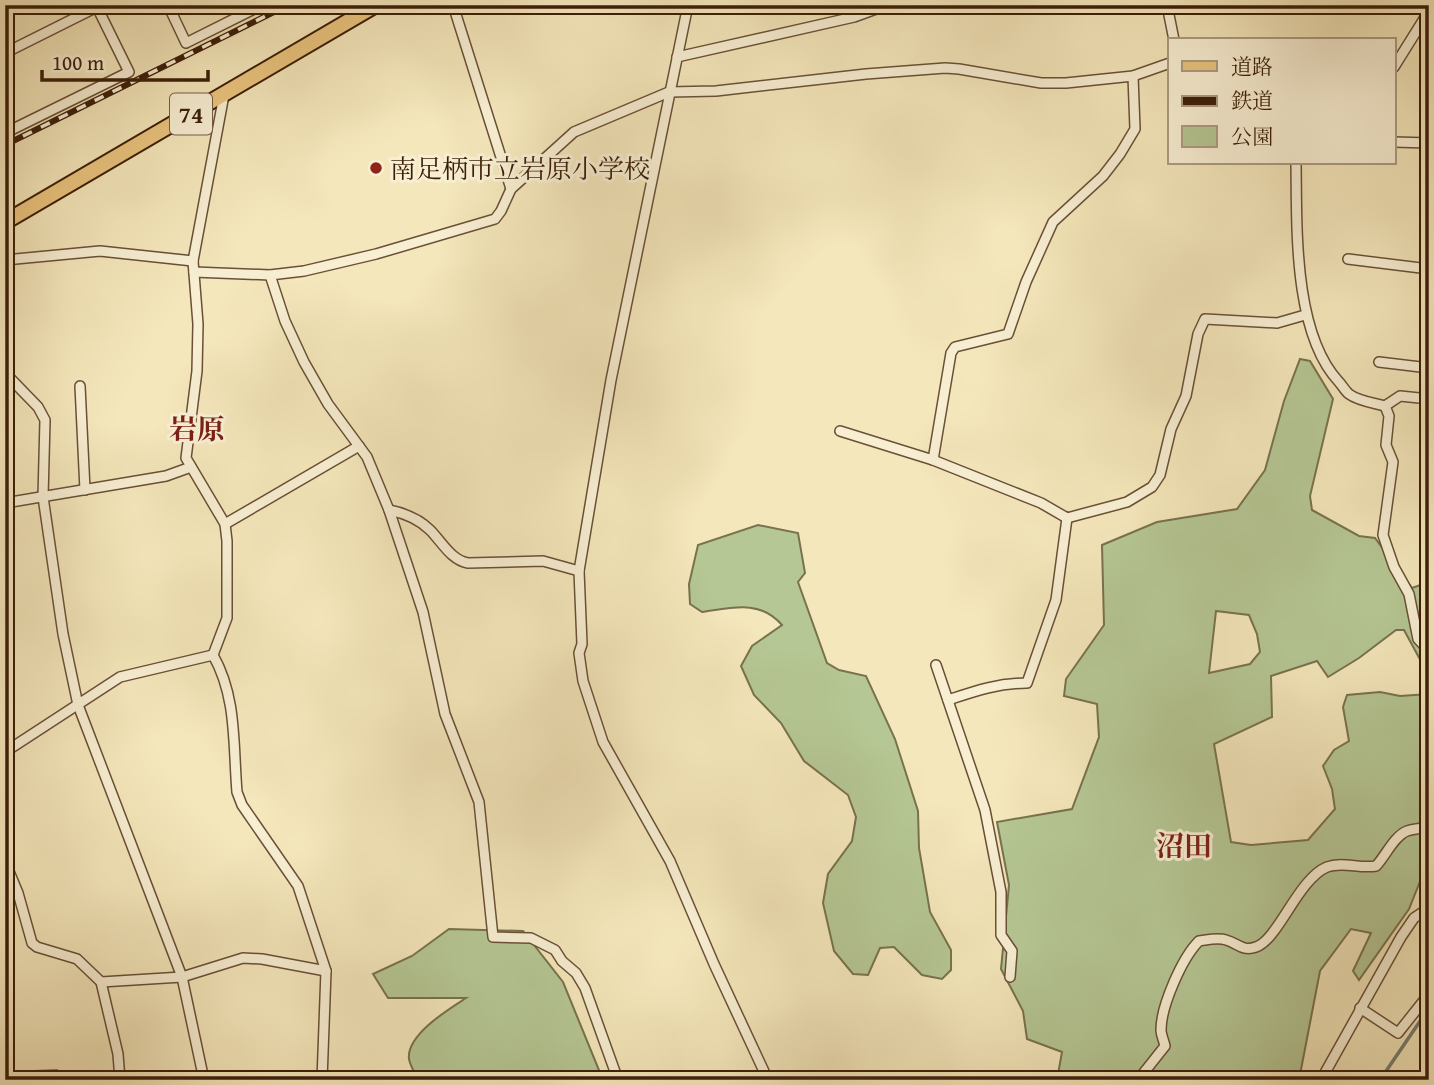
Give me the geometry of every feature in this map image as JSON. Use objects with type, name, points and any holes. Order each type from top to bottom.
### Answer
[{"type":"main road","name":"74","points":[[5,222],[376,5]]},
{"type":"street","points":[[168,5],[186,43],[262,5]]},
{"type":"street","points":[[453,5],[511,189]]},
{"type":"street","points":[[688,5],[611,380],[579,571],[583,644],[579,653],[583,681],[603,742],[670,861],[728,997],[768,1080]]},
{"type":"street","points":[[677,57],[854,17],[887,5]]},
{"type":"street","points":[[1167,5],[1174,38]]},
{"type":"street","points":[[5,53],[99,6],[129,72],[5,133]]},
{"type":"street","points":[[1396,64],[1429,11]]},
{"type":"street","points":[[194,272],[270,275],[304,271],[364,257],[495,219],[511,189],[574,132],[669,92],[716,91],[945,68],[1041,83],[1133,76],[1168,64]]},
{"type":"street","points":[[933,460],[950,353],[955,347],[1008,334],[1026,282],[1053,222],[1103,176],[1135,129],[1133,76]]},
{"type":"street","points":[[213,655],[227,618],[228,541],[225,524],[186,458],[197,371],[198,324],[193,261],[224,95]]},
{"type":"street","points":[[1396,142],[1429,143]]},
{"type":"street","points":[[1296,164],[1297,232],[1306,315],[1320,357],[1334,377],[1349,394],[1385,407],[1389,416],[1386,445],[1393,462],[1383,535],[1394,567],[1409,594],[1418,639],[1429,651]]},
{"type":"street","points":[[5,260],[16,261],[100,250],[193,261]]},
{"type":"street","points":[[1349,259],[1429,269]]},
{"type":"street","points":[[270,275],[285,321],[304,362],[328,404],[367,457],[389,510],[423,612],[445,714],[479,802],[493,937],[531,938],[555,950],[562,961],[576,972],[590,1000],[618,1080]]},
{"type":"street","points":[[840,431],[933,460],[1041,503],[1067,518],[1127,502],[1152,487],[1160,475],[1171,429],[1186,396],[1198,334],[1205,319],[1278,323],[1306,315]]},
{"type":"street","points":[[1379,362],[1429,368]]},
{"type":"street","points":[[5,373],[38,407],[45,420],[43,497],[63,634],[78,705],[182,977],[204,1080]]},
{"type":"street","points":[[80,386],[85,490]]},
{"type":"street","points":[[1385,407],[1400,396],[1429,399]]},
{"type":"street","points":[[225,524],[359,446]]},
{"type":"street","points":[[5,503],[166,476],[191,467]]},
{"type":"street","points":[[389,510],[408,514],[428,527],[458,561],[543,561],[579,571]]},
{"type":"street","points":[[948,700],[990,686],[1027,683],[1056,600],[1067,518]]},
{"type":"street","points":[[5,752],[120,677],[213,655]]},
{"type":"street","points":[[213,655],[224,674],[231,704],[237,792],[242,805],[298,886],[326,971],[322,1080]]},
{"type":"street","points":[[936,664],[985,810],[1001,892],[1001,935],[1012,951],[1010,977]]},
{"type":"street","points":[[1138,1080],[1165,1046],[1161,1031],[1164,1012],[1175,982],[1192,949],[1199,942],[1226,940],[1240,948],[1259,947],[1314,876],[1322,870],[1331,865],[1363,869],[1376,866],[1399,836],[1406,831],[1422,829],[1429,825]]},
{"type":"street","points":[[5,867],[9,869],[18,893],[32,943],[77,959],[101,982],[118,1054],[120,1080]]},
{"type":"street","points":[[1321,1080],[1414,918],[1429,908]]},
{"type":"street","points":[[101,982],[182,977],[243,958],[326,971]]},
{"type":"street","points":[[1360,1008],[1398,1033],[1429,994]]},
{"type":"green space","points":[[1300,359],[1310,361],[1333,399],[1310,496],[1312,510],[1359,536],[1375,538],[1412,588],[1429,582],[1429,676],[1404,630],[1396,630],[1328,677],[1317,661],[1271,676],[1272,717],[1214,744],[1231,842],[1251,845],[1308,840],[1335,809],[1332,789],[1323,766],[1334,750],[1349,741],[1343,707],[1347,695],[1380,692],[1400,696],[1429,694],[1429,871],[1421,879],[1409,909],[1359,980],[1353,971],[1371,933],[1351,929],[1320,971],[1299,1080],[1057,1080],[1062,1052],[1027,1039],[1023,1011],[1001,969],[1009,885],[997,822],[1072,809],[1099,737],[1097,704],[1064,696],[1066,679],[1104,625],[1102,545],[1157,522],[1237,509],[1265,470],[1284,401]],"holes":[[[1216,611],[1249,615],[1257,634],[1260,652],[1250,664],[1209,673]]]},
{"type":"green space","points":[[758,525],[798,533],[805,573],[798,582],[827,663],[839,670],[866,676],[895,739],[918,811],[919,848],[930,912],[951,950],[951,970],[942,979],[922,975],[894,947],[880,948],[868,975],[853,974],[834,951],[823,903],[828,874],[852,841],[856,817],[848,795],[804,761],[781,723],[754,695],[741,666],[752,646],[782,625],[764,611],[755,608],[702,612],[690,604],[689,584],[698,545]]},
{"type":"green space","points":[[449,929],[523,931],[563,982],[603,1080],[418,1080],[409,1059],[414,1041],[430,1024],[466,998],[388,998],[373,974],[412,956]]},
{"type":"green space","points":[[5,1066],[10,1072],[57,1070],[58,1080],[5,1080]]},
{"type":"waterway","points":[[1380,1080],[1429,1008]]},
{"type":"railway","points":[[5,145],[288,5]]},
{"type":"place","name":"南足柄市立岩原小学校","points":[[376,168]]},
{"type":"district","name":"岩原","points":[[197,428]]},
{"type":"district","name":"沼田","points":[[1184,845]]}]
